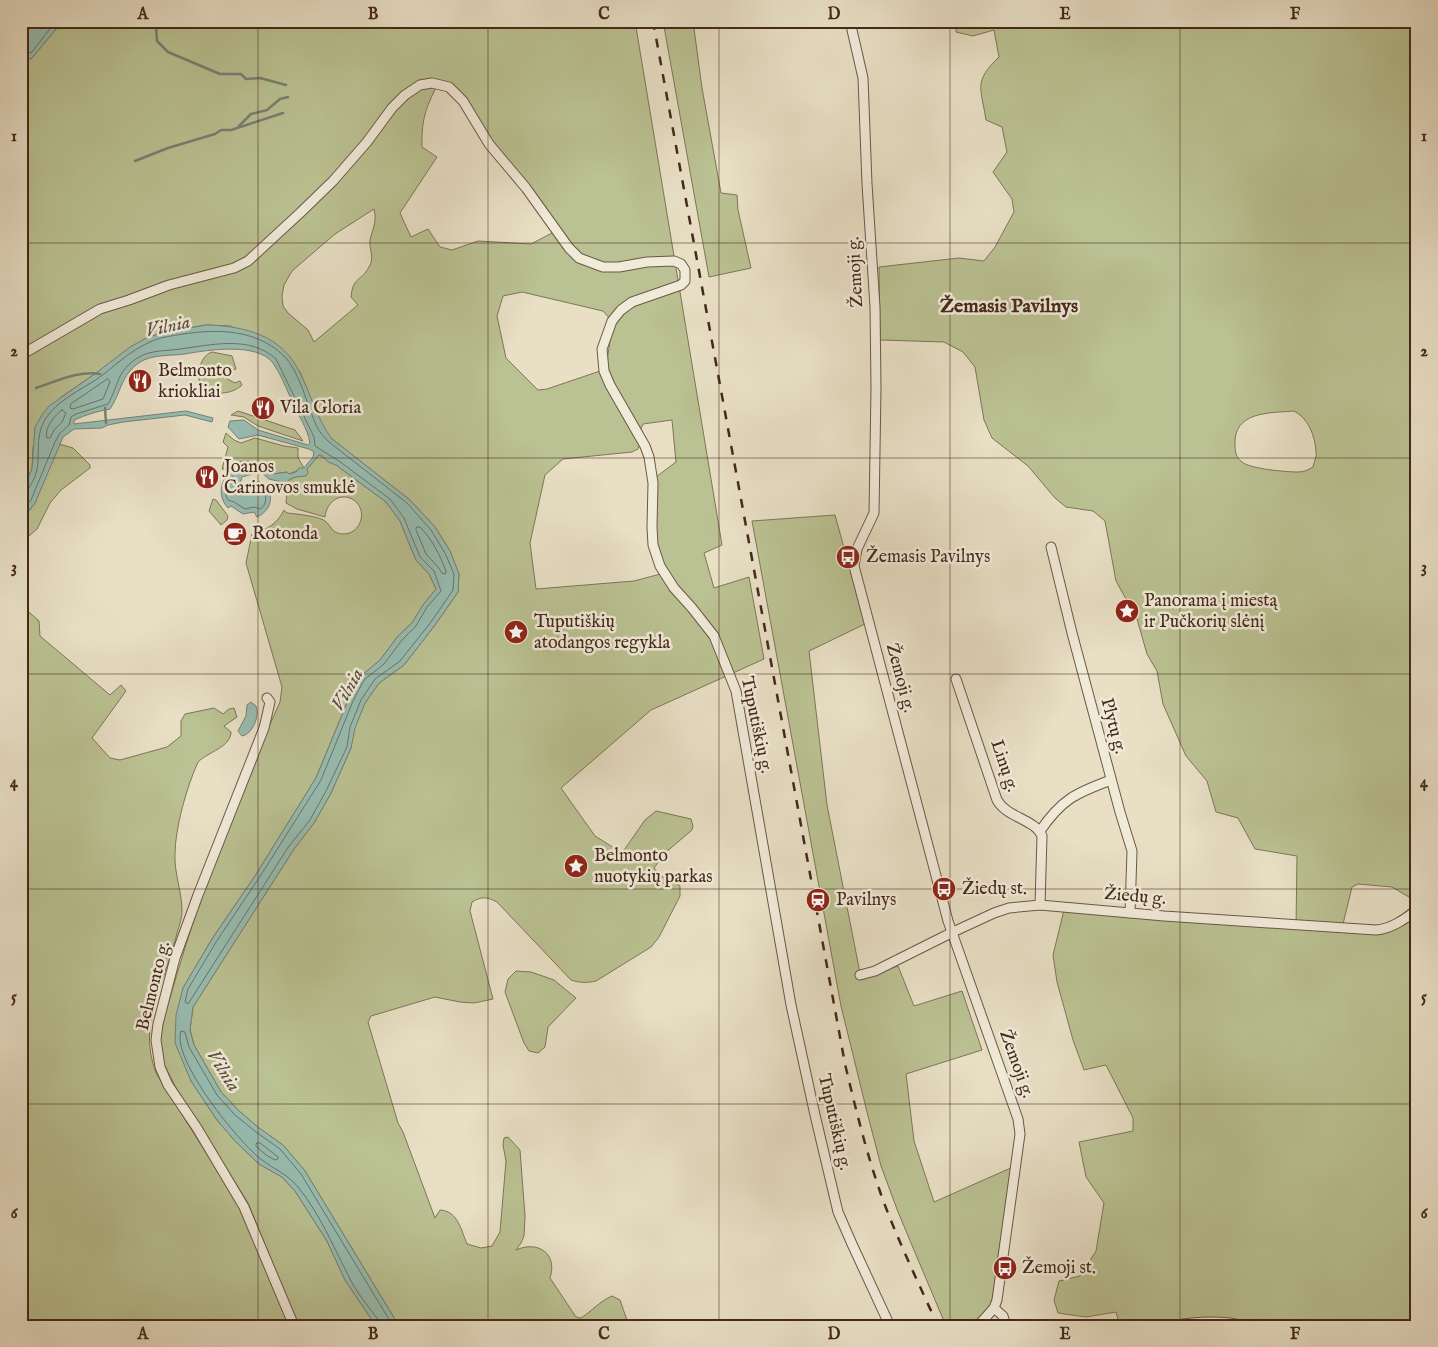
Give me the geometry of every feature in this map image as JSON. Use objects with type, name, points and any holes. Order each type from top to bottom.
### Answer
[{"type":"street","name":"Žemoji g.","points":[[852,21],[863,78],[867,184],[875,307],[876,388],[874,513],[856,549],[854,566],[945,911],[1018,1119],[1020,1134],[999,1289],[994,1308]]},
{"type":"street","name":"Tuputiškių g.","points":[[21,355],[100,309],[169,285],[234,268],[248,261],[333,181],[398,102],[411,90],[427,83],[449,87],[458,96],[474,118],[489,144],[545,213],[569,248],[580,258],[603,267],[619,267],[647,262],[674,261],[681,264],[685,270],[685,281],[681,285],[632,302],[621,310],[612,321],[602,349],[604,371],[649,457],[653,483],[652,527],[656,557],[674,588],[714,636],[736,691],[791,1004],[838,1212],[890,1326]]},
{"type":"street","name":"Plytų g.","points":[[1051,547],[1111,780],[1132,851],[1130,913]]},
{"type":"street","name":"Linų g.","points":[[956,679],[997,800],[1006,810],[1040,831]]},
{"type":"street","name":"Belmonto g.","points":[[267,698],[270,702],[264,728],[175,958],[158,1024],[156,1040],[160,1067],[168,1085],[197,1128],[244,1207],[294,1326]]},
{"type":"street","points":[[1040,905],[1043,843],[1040,831],[1050,816],[1068,799],[1081,791],[1111,780]]},
{"type":"street","name":"Žiedų g.","points":[[860,975],[875,971],[953,932],[1009,908],[1040,905],[1376,930],[1381,930],[1398,923],[1417,910]]},
{"type":"street","points":[[978,1326],[994,1308],[1003,1316],[1006,1326]]},
{"type":"street","points":[[1172,1326],[1193,1322],[1215,1321],[1247,1326]]},
{"type":"green space","points":[[63,21],[177,21],[184,24],[206,21],[635,21],[722,545],[704,553],[714,588],[749,577],[764,659],[651,710],[561,788],[595,836],[622,853],[645,820],[656,811],[691,819],[692,830],[665,853],[654,868],[663,877],[680,886],[680,896],[659,937],[651,947],[596,981],[574,981],[497,902],[482,898],[472,902],[470,911],[493,999],[474,1003],[435,997],[371,1016],[368,1022],[398,1123],[435,1218],[440,1210],[446,1211],[458,1222],[467,1244],[481,1248],[492,1246],[500,1232],[506,1161],[503,1145],[504,1138],[508,1137],[520,1150],[525,1216],[524,1236],[516,1250],[524,1247],[539,1248],[549,1256],[552,1269],[550,1278],[576,1317],[581,1318],[612,1296],[620,1300],[629,1326],[399,1326],[305,1171],[283,1145],[239,1111],[221,1092],[194,1045],[190,1030],[193,1007],[294,849],[314,823],[331,793],[351,748],[354,728],[365,703],[379,683],[404,665],[435,625],[458,592],[459,574],[450,551],[435,527],[410,500],[332,439],[322,426],[300,372],[231,326],[206,325],[166,332],[96,373],[60,398],[33,447],[32,469],[21,492],[21,84],[24,78],[24,68],[21,66],[21,57],[31,59]],"holes":[[[440,80],[453,86],[471,105],[485,132],[560,231],[531,244],[478,241],[452,250],[440,247],[428,229],[411,237],[400,213],[437,157],[422,147],[424,119],[428,104]],[[374,209],[375,222],[370,240],[371,264],[366,272],[355,282],[352,290],[351,297],[358,305],[314,342],[308,330],[288,313],[283,306],[284,285],[292,271],[335,234]],[[522,292],[603,311],[613,322],[607,361],[600,371],[547,389],[538,390],[506,358],[497,316],[503,296]],[[672,420],[676,462],[656,477],[655,501],[656,539],[662,562],[668,572],[634,581],[536,589],[530,543],[545,475],[563,459],[632,452],[638,449],[643,435],[641,428],[643,424]]]},
{"type":"green space","points":[[663,21],[693,21],[702,88],[721,193],[737,195],[738,210],[751,268],[709,277]]},
{"type":"green space","points":[[956,21],[1417,21],[1417,1326],[1276,1326],[1254,1322],[1252,1326],[1120,1326],[1116,1312],[1086,1317],[1058,1313],[1054,1300],[1059,1281],[1080,1276],[1096,1251],[1104,1203],[1086,1177],[1079,1142],[1133,1131],[1133,1118],[1106,1065],[1084,1070],[1073,1040],[1057,982],[1053,955],[1064,910],[1127,914],[1187,922],[1296,928],[1297,856],[1255,849],[1238,818],[1216,812],[1207,781],[1186,756],[1163,704],[1157,671],[1147,654],[1137,619],[1116,581],[1105,521],[1093,511],[1066,507],[1055,498],[1028,466],[992,438],[984,420],[975,367],[963,352],[944,342],[880,340],[879,267],[959,258],[984,261],[995,247],[1014,212],[1012,199],[993,172],[1007,152],[1002,127],[986,120],[981,92],[982,79],[985,73],[999,57],[994,30],[973,36],[956,32]],"holes":[[[1294,411],[1303,418],[1312,433],[1316,454],[1313,467],[1300,472],[1278,471],[1253,467],[1238,458],[1235,445],[1236,434],[1246,420],[1274,412]],[[1358,884],[1392,887],[1414,900],[1406,912],[1387,923],[1374,926],[1343,924],[1352,887]]]},
{"type":"green space","points":[[212,352],[232,356],[236,369],[227,371],[227,379],[235,383],[240,381],[242,385],[233,391],[223,393],[201,389],[199,373],[201,363]]},
{"type":"green space","points":[[238,411],[295,430],[303,441],[258,426],[244,417],[231,415]]},
{"type":"green space","points":[[226,433],[241,443],[255,438],[298,448],[298,458],[304,468],[289,474],[287,472],[274,474],[260,468],[260,463],[246,461],[237,462],[222,469],[228,447],[223,442]]},
{"type":"green space","points":[[59,444],[73,448],[90,465],[90,468],[61,490],[50,503],[37,529],[21,543],[21,521],[35,503]]},
{"type":"green space","points":[[319,455],[336,465],[386,502],[400,521],[416,560],[429,574],[436,589],[412,623],[398,636],[380,660],[360,677],[349,698],[316,778],[255,876],[212,939],[183,988],[191,1081],[217,1120],[235,1141],[259,1164],[282,1177],[295,1191],[327,1241],[345,1280],[376,1326],[297,1326],[248,1203],[175,1086],[163,1062],[158,1046],[162,1024],[198,905],[280,702],[282,687],[246,563],[252,534],[271,526],[284,510],[287,513],[322,519],[336,532],[342,534],[354,530],[361,520],[362,514],[357,503],[347,497],[338,498],[330,504],[325,517],[297,509],[286,503],[287,493],[284,483],[295,477],[303,476]]},
{"type":"green space","points":[[213,499],[216,500],[228,516],[227,520],[221,525],[209,511]]},
{"type":"green space","points":[[835,515],[865,624],[809,651],[827,805],[861,978],[898,966],[914,1006],[962,991],[982,1050],[906,1074],[914,1141],[934,1202],[1013,1167],[992,1302],[988,1309],[971,1326],[946,1326],[898,1212],[881,1166],[841,1006],[752,521]]},
{"type":"green space","points":[[21,605],[39,621],[40,636],[110,695],[121,685],[126,691],[92,738],[110,758],[120,760],[167,747],[181,736],[181,721],[185,714],[214,708],[223,714],[229,709],[234,708],[237,717],[224,726],[231,732],[230,737],[227,742],[198,762],[182,807],[175,854],[182,914],[171,955],[154,1004],[149,1037],[156,1073],[238,1204],[289,1326],[21,1326]]},
{"type":"green space","points":[[516,971],[531,972],[554,980],[576,998],[548,1027],[545,1047],[538,1053],[529,1051],[524,1043],[505,992],[508,979]]},
{"type":"water","points":[[21,21],[63,21],[31,59],[21,57]]},
{"type":"water","points":[[206,325],[235,328],[261,335],[273,341],[283,350],[300,373],[318,415],[332,439],[410,500],[435,527],[450,551],[459,574],[458,592],[435,625],[404,665],[379,683],[365,703],[355,728],[351,748],[331,793],[314,823],[294,849],[193,1007],[190,1030],[194,1045],[221,1092],[239,1111],[283,1145],[305,1171],[399,1326],[376,1326],[345,1280],[327,1241],[295,1191],[282,1177],[259,1164],[217,1120],[191,1081],[175,1043],[176,1015],[183,988],[212,939],[255,876],[316,778],[349,698],[360,677],[380,660],[398,636],[412,623],[436,589],[429,574],[416,560],[400,521],[386,502],[336,465],[328,462],[322,455],[319,455],[307,469],[308,473],[306,476],[293,478],[286,483],[269,479],[261,472],[261,468],[265,468],[274,474],[296,472],[299,468],[304,468],[313,457],[314,452],[258,435],[239,439],[228,427],[230,421],[244,420],[258,430],[308,445],[310,443],[305,427],[273,363],[266,356],[244,350],[231,349],[162,356],[145,359],[133,367],[125,378],[110,409],[78,418],[74,420],[74,424],[186,411],[213,418],[212,422],[185,415],[123,422],[102,428],[74,429],[63,437],[35,503],[21,521],[21,492],[32,469],[35,427],[49,406],[130,347],[148,337]]},
{"type":"water","points":[[242,465],[253,466],[257,469],[255,473],[242,477],[240,484],[242,487],[248,489],[258,481],[267,486],[269,491],[270,500],[268,508],[257,517],[254,512],[243,514],[231,506],[228,508],[222,496],[221,489],[226,477],[235,468]]},
{"type":"water","points":[[251,702],[256,706],[257,710],[255,724],[246,735],[242,736],[238,731],[246,716],[247,705]]},
{"type":"waterway","points":[[160,21],[156,26],[157,41],[168,52],[220,74],[241,74],[246,79],[260,78],[286,85]]},
{"type":"waterway","points":[[239,126],[251,114],[267,110],[280,99],[288,97]]},
{"type":"waterway","points":[[135,161],[168,148],[215,134],[221,130],[231,130],[283,113]]},
{"type":"waterway","points":[[36,388],[76,375],[100,374]]},
{"type":"waterway","points":[[105,408],[106,423]]},
{"type":"railway","points":[[653,21],[845,1064],[867,1150],[883,1200],[902,1248],[938,1326]]},
{"type":"place","name":"Belmonto kriokliai","points":[[140,381]]},
{"type":"place","name":"Vila Gloria","points":[[263,408]]},
{"type":"place","name":"Joanos Carinovos smuklė","points":[[207,477]]},
{"type":"place","name":"Rotonda","points":[[235,534]]},
{"type":"place","name":"Žemasis Pavilnys","points":[[848,557]]},
{"type":"place","name":"Panorama į miestą ir Pučkorių slėnį","points":[[1127,611]]},
{"type":"place","name":"Tuputiškių atodangos regykla","points":[[516,632]]},
{"type":"place","name":"Belmonto nuotykių parkas","points":[[576,866]]},
{"type":"place","name":"Žiedų st.","points":[[944,889]]},
{"type":"place","name":"Pavilnys","points":[[818,900]]},
{"type":"place","name":"Žemoji st.","points":[[1005,1268]]},
{"type":"district","name":"Žemasis Pavilnys","points":[[1009,306]]},
{"type":"water label","name":"Vilnia","points":[[168,327]]},
{"type":"water label","name":"Vilnia","points":[[348,690]]},
{"type":"water label","name":"Vilnia","points":[[223,1071]]}]
